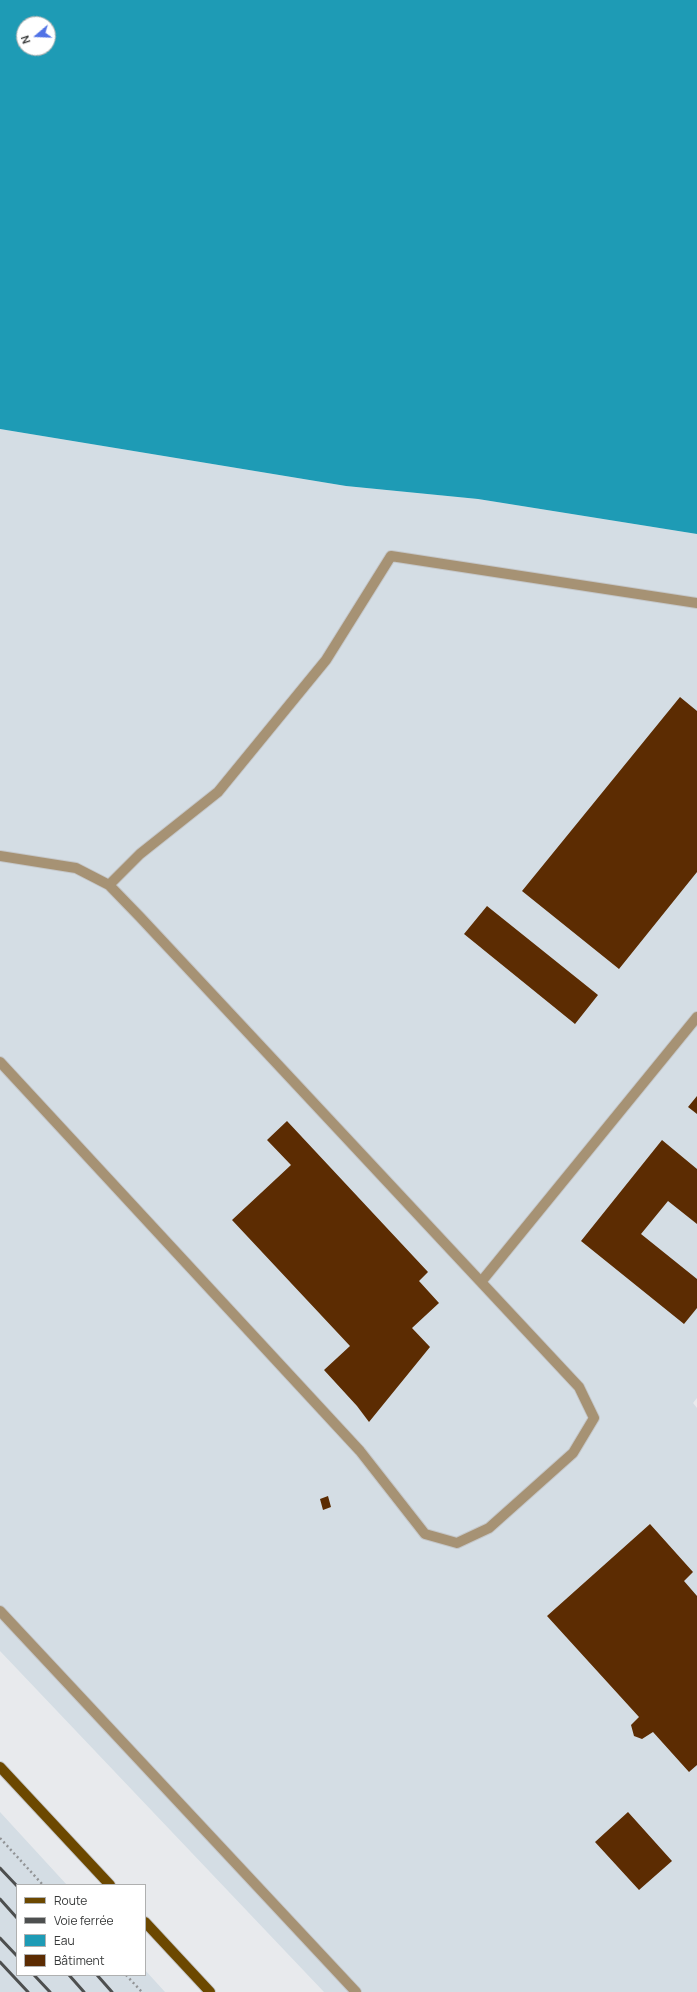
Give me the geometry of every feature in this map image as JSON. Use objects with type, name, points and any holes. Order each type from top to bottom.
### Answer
[{"type":"main road","points":[[0,1767],[109,1884]]},
{"type":"main road","points":[[146,1923],[210,1992]]},
{"type":"street","points":[[108,885],[140,854],[218,792],[326,660],[391,556],[697,603]]},
{"type":"street","points":[[0,856],[76,868],[108,885],[580,1387],[594,1418],[573,1453],[489,1528],[458,1543],[425,1534],[360,1451],[0,1062]]},
{"type":"street","points":[[481,1282],[697,1017]]},
{"type":"street","points":[[0,1611],[356,1992]]},
{"type":"path","points":[[0,1838],[42,1884]]},
{"type":"path","points":[[127,1976],[142,1992]]},
{"type":"shaded area","points":[[0,429],[346,486],[478,499],[697,534],[697,1398],[693,1403],[697,1408],[697,1992],[324,1992],[0,1651]]},
{"type":"shaded area","points":[[0,1812],[66,1884],[16,1884],[16,1976],[146,1976],[146,1971],[165,1992],[0,1992]]},
{"type":"water","points":[[0,0],[697,0],[697,534],[478,499],[346,486],[0,429]]},
{"type":"building","points":[[680,697],[697,711],[697,872],[619,969],[522,891]]},
{"type":"building","points":[[487,906],[598,995],[575,1024],[464,934]]},
{"type":"building","points":[[697,1096],[697,1114],[688,1107]]},
{"type":"building","points":[[287,1121],[428,1272],[419,1281],[439,1303],[412,1328],[430,1347],[369,1422],[357,1406],[324,1370],[350,1346],[232,1220],[291,1165],[267,1140]]},
{"type":"building","points":[[662,1140],[697,1169],[697,1224],[668,1201],[641,1234],[697,1279],[697,1308],[684,1324],[581,1241]]},
{"type":"building","points":[[328,1496],[331,1507],[323,1510],[320,1499]]},
{"type":"building","points":[[650,1524],[693,1572],[684,1581],[697,1596],[697,1765],[689,1772],[653,1732],[642,1739],[634,1736],[631,1725],[639,1717],[547,1616]]},
{"type":"building","points":[[628,1812],[672,1861],[639,1890],[595,1842]]},
{"type":"railway","points":[[0,1868],[16,1885]]},
{"type":"railway","points":[[0,1899],[16,1917]]},
{"type":"railway","points":[[0,1938],[16,1955]]},
{"type":"railway","points":[[0,1962],[28,1992]]},
{"type":"railway","points":[[35,1976],[50,1992]]},
{"type":"railway","points":[[70,1976],[84,1992]]},
{"type":"railway","points":[[98,1976],[112,1992]]}]
